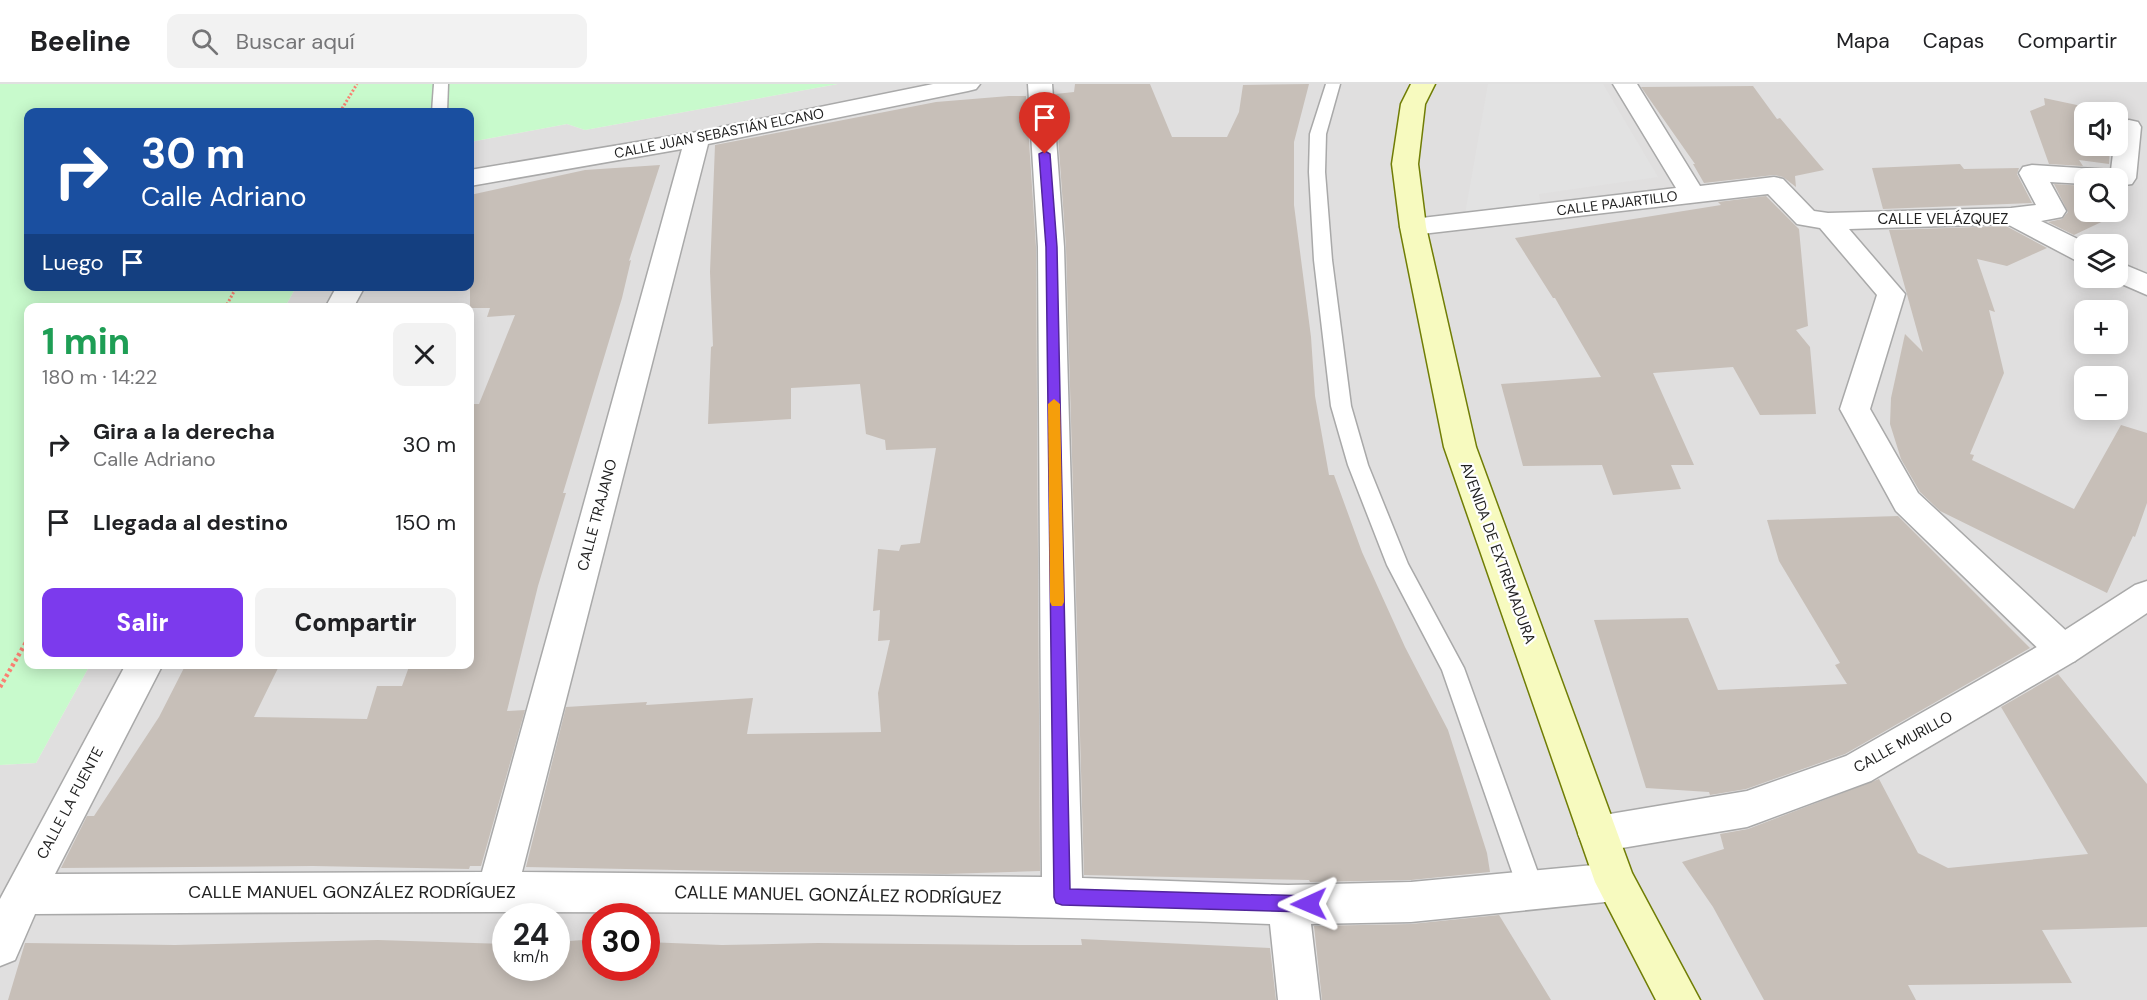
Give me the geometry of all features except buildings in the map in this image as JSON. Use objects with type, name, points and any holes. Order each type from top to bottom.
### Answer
[{"type":"main road","name":"AVENIDA DE EXTREMADURA","points":[[1423,84],[1413,104],[1405,164],[1413,227],[1461,447],[1616,882],[1679,1000]]},
{"type":"street","name":"CALLE JUAN SEBASTIÁN ELCANO","points":[[474,177],[696,139],[968,84]]},
{"type":"street","points":[[1040,84],[1051,247],[1062,897]]},
{"type":"street","name":"CALLE PAJARTILLO","points":[[1413,227],[1692,194],[1625,84]]},
{"type":"street","points":[[2011,216],[2053,211],[2032,173],[2123,177],[2129,127]]},
{"type":"street","name":"CALLE TRAJANO","points":[[497,891],[696,139]]},
{"type":"street","points":[[1692,194],[1774,185],[1806,218],[1828,221],[1891,294],[1855,409],[1907,502],[2063,650]]},
{"type":"street","name":"CALLE VELÁZQUEZ","points":[[1828,221],[2011,216],[2074,248]]},
{"type":"street","points":[[2128,276],[2147,286]]},
{"type":"street","name":"CALLE MURILLO","points":[[1598,834],[1747,809],[1858,769],[2063,650],[2147,595]]},
{"type":"street","name":"CALLE LA FUENTE","points":[[0,945],[23,894],[142,669]]},
{"type":"street","name":"CALLE MANUEL GONZÁLEZ RODRÍGUEZ","points":[[23,894],[497,891],[1062,897],[1288,905],[1411,902],[1616,882]]},
{"type":"street","points":[[1288,905],[1299,1000]]},
{"type":"lane","points":[[440,108],[441,84]]},
{"type":"lane","points":[[1333,84],[1318,134],[1317,172],[1323,260],[1341,406],[1358,465],[1398,566],[1453,668],[1532,892]]},
{"type":"path","points":[[342,108],[357,84]]},
{"type":"path","points":[[0,687],[24,646]]},
{"type":"shaded area","points":[[838,84],[2147,84],[2147,1000],[0,1000],[0,765],[36,763],[88,669],[474,669],[474,303],[287,303],[294,291],[474,291],[474,141],[567,124],[585,130]]},
{"type":"shaded area","points":[[1488,84],[1603,84],[1658,177],[1539,194],[1541,207],[1465,214]]},
{"type":"green space","points":[[0,84],[838,84],[585,130],[567,124],[474,141],[474,108],[24,108],[24,291],[294,291],[287,303],[24,303],[24,669],[88,669],[36,763],[0,765]]},
{"type":"slow traffic","points":[[1054,404],[1057,602]]},
{"type":"route","points":[[1045,154],[1051,247],[1062,897],[1309,904]]}]
